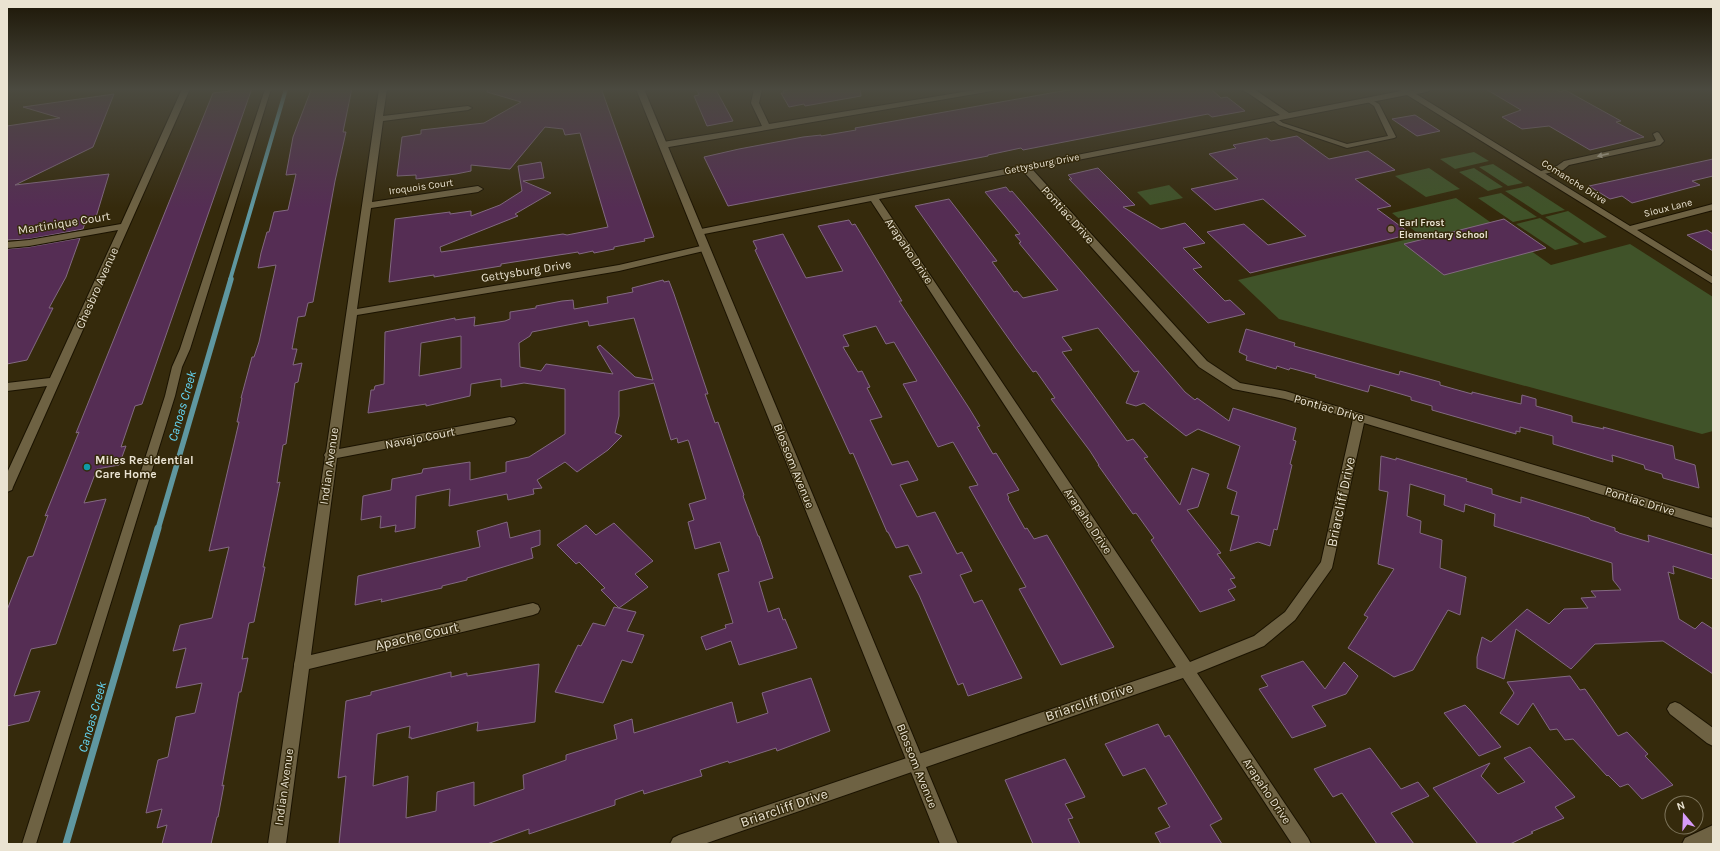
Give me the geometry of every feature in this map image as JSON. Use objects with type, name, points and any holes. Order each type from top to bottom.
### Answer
[{"type":"street","name":"Chesbro Avenue","points":[[7,487],[168,129]]},
{"type":"street","name":"Indian Avenue","points":[[277,844],[330,455],[378,129]]},
{"type":"street","name":"Blossom Avenue","points":[[656,129],[949,844]]},
{"type":"street","points":[[663,145],[763,129]]},
{"type":"street","name":"Gettysburg Drive","points":[[699,232],[1225,129]]},
{"type":"street","name":"Comanche Drive","points":[[1468,129],[1713,281]]},
{"type":"street","name":"Pontiac Drive","points":[[1025,168],[1203,364],[1237,386],[1285,396],[1359,417],[1713,522]]},
{"type":"street","name":"Iroquois Court","points":[[367,206],[478,189]]},
{"type":"street","name":"Arapaho Drive","points":[[874,198],[1302,844]]},
{"type":"street","name":"Sioux Lane","points":[[1629,229],[1713,207]]},
{"type":"street","name":"Martinique Court","points":[[7,245],[29,243],[124,226]]},
{"type":"street","name":"Gettysburg Drive","points":[[351,313],[619,268],[705,248]]},
{"type":"street","points":[[7,388],[55,381]]},
{"type":"street","name":"Briarcliff Drive","points":[[679,844],[916,764],[972,742],[1215,660],[1259,641],[1290,616],[1327,564],[1359,417]]},
{"type":"street","name":"Navajo Court","points":[[330,455],[510,421]]},
{"type":"street","name":"Apache Court","points":[[301,664],[533,609]]},
{"type":"street","points":[[1675,709],[1713,738]]},
{"type":"street","points":[[1691,844],[1713,834]]},
{"type":"lane","points":[[29,844],[170,396],[177,367],[185,349],[255,129]]},
{"type":"lane","points":[[1295,129],[1347,146],[1392,137],[1388,129]]},
{"type":"lane","points":[[1539,173],[1560,168],[1567,163],[1656,143],[1660,141],[1657,134]]},
{"type":"green space","points":[[1474,152],[1489,161],[1455,169],[1440,159]]},
{"type":"green space","points":[[1493,164],[1523,183],[1508,186],[1479,167]]},
{"type":"green space","points":[[1429,168],[1460,189],[1426,197],[1395,176]]},
{"type":"green space","points":[[1474,168],[1503,187],[1488,191],[1459,172]]},
{"type":"green space","points":[[1169,185],[1183,198],[1150,205],[1137,192]]},
{"type":"green space","points":[[1528,186],[1565,210],[1542,215],[1505,191]]},
{"type":"green space","points":[[1501,193],[1537,217],[1513,222],[1478,198]]},
{"type":"green space","points":[[1456,198],[1551,265],[1630,244],[1713,297],[1713,431],[1702,434],[1279,319],[1238,280],[1421,236],[1392,213]]},
{"type":"green space","points":[[1568,211],[1607,237],[1584,243],[1545,217]]},
{"type":"green space","points":[[1540,218],[1579,244],[1555,250],[1516,224]]},
{"type":"building","points":[[7,129],[100,129],[93,147],[15,185],[109,174],[96,217],[86,220],[83,229],[29,239],[7,240]]},
{"type":"building","points":[[199,129],[238,129],[142,404],[135,406],[121,447],[126,446],[119,465],[97,469],[84,503],[106,499],[56,644],[31,649],[14,696],[40,691],[29,721],[7,726],[7,610],[28,557],[33,556],[48,515],[45,516],[79,432],[76,433]]},
{"type":"building","points":[[296,129],[344,129],[343,132],[346,132],[335,181],[313,302],[308,303],[305,316],[298,317],[292,349],[297,349],[293,365],[302,363],[298,382],[295,383],[286,444],[283,445],[277,483],[280,482],[254,622],[249,623],[242,659],[248,658],[241,692],[239,692],[218,817],[211,844],[162,844],[167,825],[157,828],[162,809],[146,813],[158,760],[168,757],[176,717],[195,713],[202,683],[176,688],[186,648],[173,651],[180,625],[212,618],[229,547],[209,551],[239,422],[237,422],[241,398],[252,357],[254,357],[259,342],[276,265],[258,268],[261,253],[267,232],[269,232],[274,212],[288,210],[296,174],[286,175],[293,137]]},
{"type":"building","points":[[544,129],[510,169],[471,165],[471,171],[456,174],[416,179],[416,175],[397,176],[402,137],[421,134],[421,130]]},
{"type":"building","points":[[560,129],[615,129],[654,237],[644,239],[645,241],[614,247],[614,249],[594,253],[593,251],[579,254],[578,252],[501,264],[501,266],[434,277],[434,275],[389,282],[395,219],[450,212],[450,214],[471,211],[471,216],[500,205],[522,191],[518,166],[541,162],[544,178],[523,181],[551,193],[515,214],[518,216],[440,247],[441,252],[563,234],[567,235],[608,227],[580,133],[565,135],[563,129]]},
{"type":"building","points":[[855,129],[1132,129],[1023,150],[1021,148],[988,156],[728,206],[704,157],[803,137],[821,136],[856,130]]},
{"type":"building","points":[[1406,129],[1436,129],[1440,131],[1417,136]]},
{"type":"building","points":[[1554,129],[1629,129],[1644,137],[1590,150]]},
{"type":"building","points":[[1297,136],[1329,159],[1368,151],[1395,170],[1355,179],[1391,206],[1377,209],[1411,234],[1250,273],[1207,232],[1244,224],[1268,245],[1306,236],[1263,199],[1215,210],[1191,189],[1238,179],[1209,154],[1236,148],[1233,145],[1267,138],[1271,141]]},
{"type":"building","points":[[1713,159],[1713,176],[1692,181],[1700,185],[1632,203],[1622,196],[1610,199],[1589,186]]},
{"type":"building","points":[[1098,168],[1135,205],[1123,207],[1161,229],[1185,223],[1205,243],[1183,248],[1202,267],[1193,269],[1225,301],[1230,300],[1245,314],[1208,323],[1069,179],[1072,179],[1068,175]]},
{"type":"building","points":[[1006,187],[1010,192],[1012,191],[1185,392],[1195,400],[1197,398],[1229,421],[1233,408],[1296,428],[1293,440],[1296,441],[1290,464],[1292,465],[1277,530],[1274,529],[1270,546],[1258,542],[1230,551],[1239,516],[1231,514],[1237,492],[1227,488],[1240,446],[1198,429],[1186,436],[1144,403],[1136,406],[1126,403],[1139,371],[1134,372],[1098,328],[1062,337],[1072,350],[1062,352],[1127,441],[1133,439],[1148,457],[1144,458],[1180,505],[1192,468],[1209,474],[1198,507],[1187,510],[1221,553],[1217,554],[1235,578],[1230,579],[1236,587],[1228,590],[1235,600],[1200,612],[1151,540],[1154,538],[1136,513],[1133,514],[1098,465],[1090,451],[1051,399],[1055,398],[1036,371],[1033,372],[1016,349],[915,206],[949,199],[997,261],[992,262],[1014,292],[1017,291],[1023,298],[1058,290],[1019,243],[1021,242],[1015,235],[1020,234],[985,192]]},
{"type":"building","points":[[1504,219],[1546,248],[1444,275],[1404,244]]},
{"type":"building","points":[[849,220],[852,225],[855,224],[902,301],[899,301],[980,426],[977,427],[993,454],[996,453],[1019,490],[1007,494],[1008,499],[1025,529],[1027,528],[1034,539],[1047,535],[1114,647],[1061,665],[1019,589],[1026,587],[969,487],[978,485],[953,442],[938,447],[903,384],[917,381],[894,342],[886,344],[876,326],[843,335],[849,346],[843,347],[858,372],[862,371],[870,387],[867,388],[882,417],[870,420],[892,465],[908,461],[918,480],[900,485],[917,517],[935,512],[957,554],[962,552],[972,571],[960,575],[974,603],[982,600],[1022,678],[968,696],[963,683],[958,685],[919,595],[909,576],[922,573],[908,545],[896,548],[887,532],[853,453],[850,454],[755,250],[757,249],[753,241],[783,234],[806,278],[843,271],[818,226]]},
{"type":"building","points":[[1707,230],[1713,234],[1713,251],[1687,235]]},
{"type":"building","points":[[80,238],[66,277],[49,308],[53,308],[27,360],[7,364],[7,249],[29,247]]},
{"type":"building","points":[[663,280],[664,282],[669,281],[708,394],[705,394],[715,423],[718,422],[773,578],[759,582],[768,612],[779,608],[783,620],[785,619],[797,648],[739,665],[731,641],[706,650],[701,637],[726,628],[725,625],[733,623],[718,574],[729,571],[720,542],[695,549],[688,522],[694,520],[689,504],[706,499],[688,440],[678,443],[677,438],[671,440],[654,383],[619,391],[619,416],[615,433],[622,436],[608,450],[577,472],[565,462],[537,480],[542,488],[533,489],[534,494],[508,500],[507,494],[449,506],[450,489],[416,496],[415,528],[395,532],[396,525],[380,528],[381,516],[361,520],[363,496],[391,490],[392,479],[422,473],[423,469],[470,462],[470,480],[506,472],[506,462],[529,457],[565,434],[565,389],[524,383],[501,387],[501,379],[471,384],[470,396],[426,406],[426,404],[368,413],[371,390],[374,390],[375,386],[384,384],[385,332],[455,318],[455,320],[475,317],[474,326],[505,321],[510,319],[510,312],[536,308],[536,306],[562,301],[573,300],[574,309],[608,303],[607,297],[633,292],[632,288]],"holes":[[[634,318],[653,380],[635,377],[600,345],[597,347],[613,374],[546,364],[541,371],[520,367],[519,343],[530,336],[532,332],[588,321],[589,326]],[[461,336],[461,368],[419,376],[421,343]]]},
{"type":"building","points":[[1246,329],[1295,343],[1294,346],[1399,375],[1400,371],[1440,382],[1440,385],[1472,394],[1472,392],[1521,404],[1522,395],[1536,399],[1536,406],[1572,416],[1572,422],[1604,429],[1603,427],[1673,446],[1675,459],[1695,465],[1699,488],[1663,478],[1662,474],[1645,469],[1644,465],[1612,455],[1613,462],[1553,444],[1553,436],[1520,427],[1520,432],[1516,431],[1516,434],[1432,410],[1432,406],[1411,400],[1411,397],[1370,385],[1368,392],[1315,377],[1316,375],[1290,368],[1289,370],[1277,366],[1276,369],[1246,360],[1247,356],[1239,352]]},
{"type":"building","points":[[1381,456],[1396,460],[1396,458],[1467,479],[1466,481],[1492,489],[1492,494],[1521,503],[1521,497],[1589,518],[1590,520],[1615,528],[1615,531],[1619,533],[1649,542],[1648,535],[1713,555],[1713,579],[1673,566],[1674,574],[1668,572],[1679,619],[1695,629],[1702,622],[1713,629],[1713,674],[1663,641],[1595,644],[1571,669],[1516,629],[1504,679],[1477,668],[1477,657],[1482,637],[1491,642],[1527,609],[1549,624],[1564,609],[1588,608],[1581,598],[1596,597],[1591,591],[1621,590],[1613,580],[1612,563],[1494,526],[1495,514],[1465,504],[1464,512],[1444,505],[1445,495],[1410,484],[1407,516],[1421,521],[1420,533],[1442,540],[1440,568],[1466,577],[1460,615],[1448,610],[1413,670],[1394,677],[1348,648],[1368,617],[1364,615],[1394,569],[1378,564],[1388,492],[1379,490]]},
{"type":"building","points":[[507,522],[510,538],[540,530],[540,545],[531,548],[533,558],[467,578],[467,580],[442,586],[442,588],[381,602],[382,599],[355,605],[358,576],[480,547],[477,531]]},
{"type":"building","points":[[614,523],[653,561],[635,574],[648,587],[619,608],[601,590],[605,588],[579,562],[576,564],[557,545],[586,525],[596,535]]},
{"type":"building","points":[[614,607],[636,612],[627,631],[644,635],[632,663],[622,660],[603,703],[555,692],[578,645],[581,646],[593,623],[605,626]]},
{"type":"building","points":[[1303,661],[1325,689],[1344,662],[1358,676],[1346,694],[1312,706],[1326,726],[1292,738],[1259,689],[1268,686],[1261,676]]},
{"type":"building","points":[[539,664],[535,722],[477,731],[478,722],[411,739],[411,737],[409,738],[410,726],[377,734],[373,786],[408,776],[406,818],[436,811],[437,792],[474,782],[474,806],[524,789],[523,775],[566,760],[566,755],[617,739],[614,725],[632,719],[634,733],[732,702],[737,723],[768,713],[762,693],[811,678],[830,731],[777,751],[776,748],[729,763],[728,761],[700,770],[702,776],[644,794],[643,790],[615,800],[615,805],[529,834],[529,829],[487,844],[339,844],[346,776],[338,778],[346,701],[371,695],[371,692],[451,672],[451,677],[467,673],[467,676]]},
{"type":"building","points":[[1570,676],[1580,690],[1585,689],[1618,736],[1627,732],[1648,754],[1645,756],[1673,785],[1642,799],[1628,784],[1620,787],[1608,775],[1607,776],[1573,739],[1565,740],[1557,729],[1550,730],[1533,703],[1518,725],[1500,713],[1514,693],[1507,682]]},
{"type":"building","points":[[1465,705],[1501,747],[1479,756],[1444,713]]},
{"type":"building","points":[[1158,724],[1165,737],[1169,735],[1222,819],[1210,825],[1222,844],[1161,844],[1155,833],[1170,827],[1158,808],[1167,804],[1145,768],[1123,776],[1105,744]]},
{"type":"building","points":[[1530,747],[1575,797],[1555,807],[1564,818],[1531,832],[1533,833],[1510,844],[1478,844],[1433,788],[1490,763],[1481,776],[1498,794],[1525,782],[1504,758]]},
{"type":"building","points":[[1370,748],[1401,789],[1418,782],[1429,796],[1391,813],[1414,844],[1377,844],[1342,793],[1333,797],[1314,769]]},
{"type":"building","points":[[1065,759],[1085,797],[1065,804],[1073,818],[1068,819],[1080,844],[1033,844],[1005,780]]},
{"type":"waterway","name":"Canoas Creek","points":[[230,280],[274,129]]},
{"type":"waterway","name":"Canoas Creek","points":[[158,529],[231,279]]},
{"type":"waterway","name":"Canoas Creek","points":[[66,844],[158,528]]},
{"type":"place","name":"Earl Frost Elementary School","points":[[1391,229]]},
{"type":"place","name":"Miles Residential Care Home","points":[[87,467]]}]
